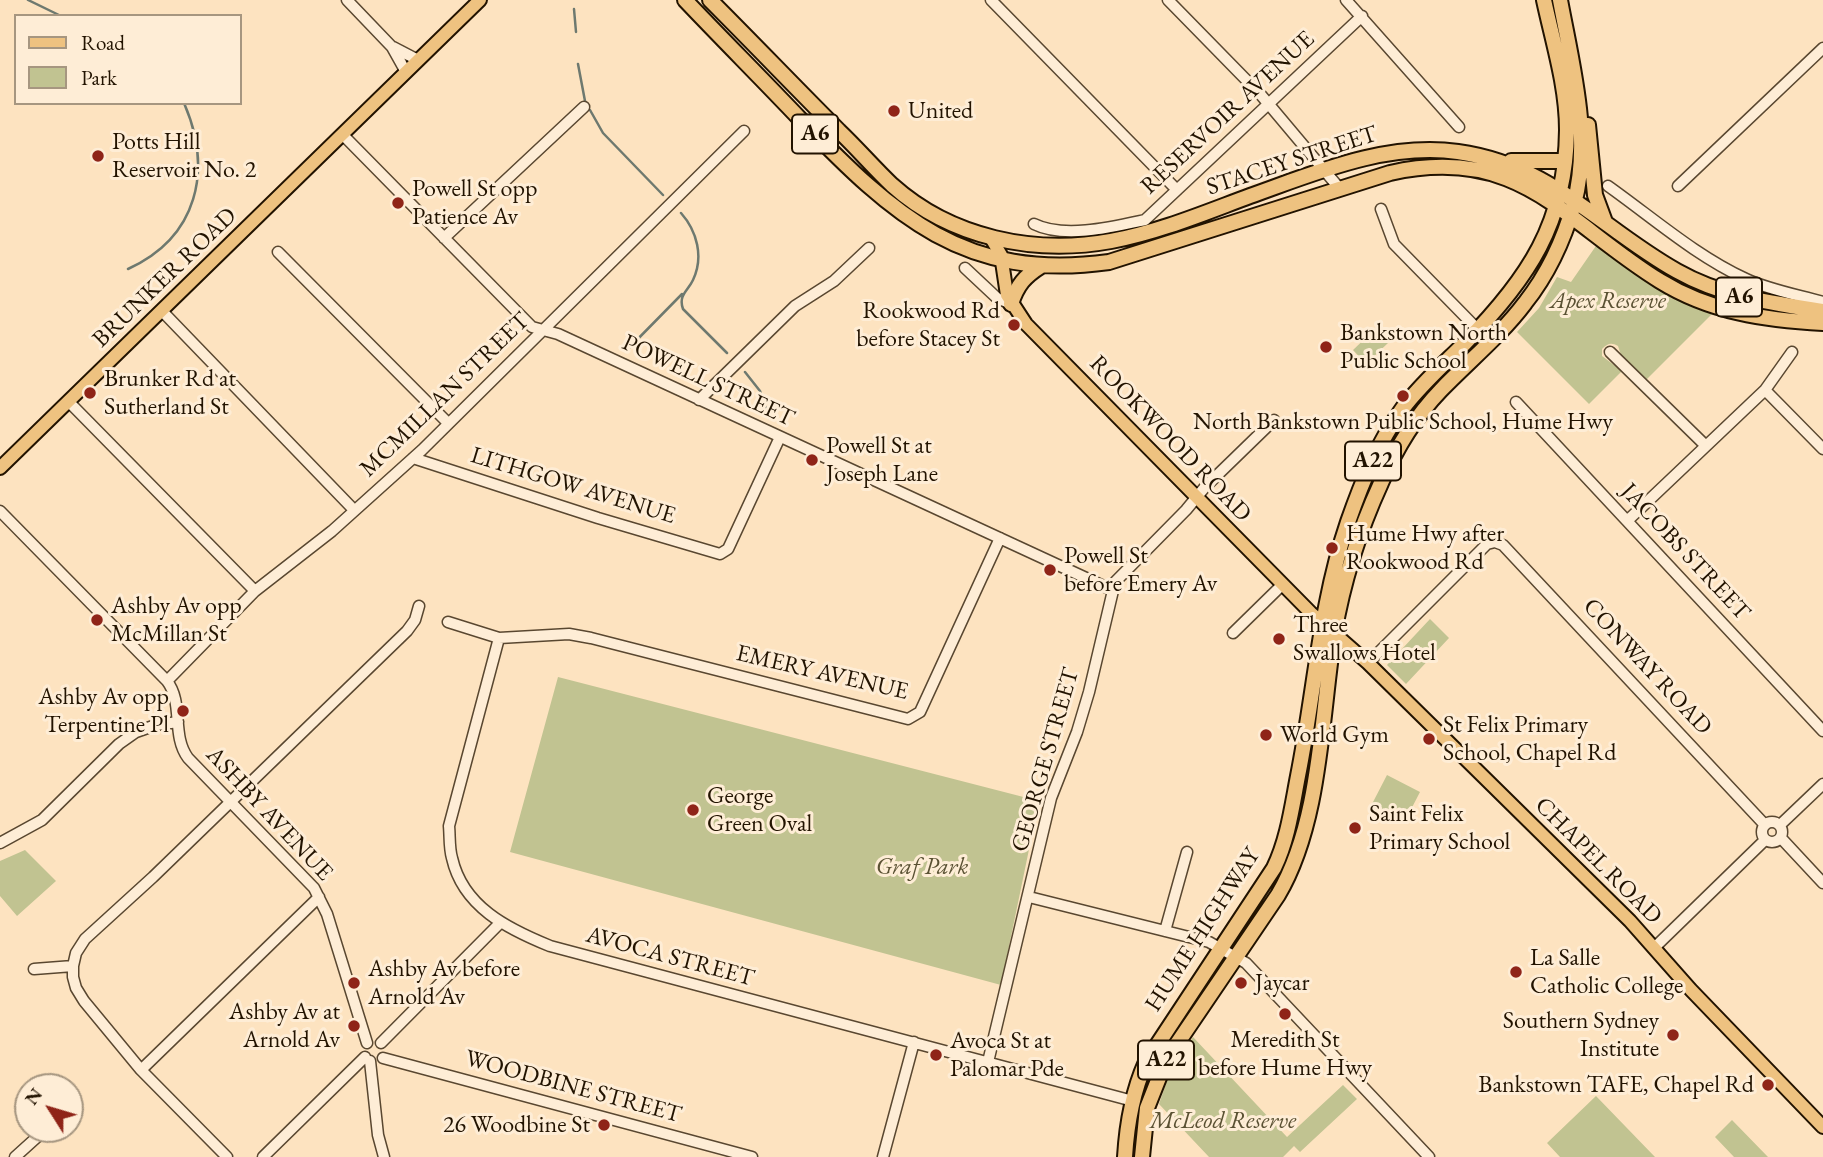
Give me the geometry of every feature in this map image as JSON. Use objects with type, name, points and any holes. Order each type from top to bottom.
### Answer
[{"type":"highway","name":"A6","points":[[685,0],[849,169],[879,196],[940,239],[1002,261]]},
{"type":"highway","name":"A6","points":[[710,0],[892,185],[950,224],[991,238]]},
{"type":"highway","name":"HUME HIGHWAY","points":[[1125,1157],[1132,1101],[1138,1080],[1152,1052],[1274,868],[1285,839],[1303,753],[1322,622],[1339,547],[1362,483],[1395,421],[1414,395],[1503,303],[1527,271],[1545,239],[1557,206],[1567,128],[1565,100],[1544,0]]},
{"type":"highway","name":"HUME HIGHWAY","points":[[1143,1157],[1147,1108],[1166,1060],[1289,876],[1300,850],[1311,797],[1334,633],[1353,554],[1391,461],[1423,410],[1512,319],[1536,288],[1561,241],[1575,200],[1580,139],[1574,70],[1560,0]]},
{"type":"highway","points":[[1574,70],[1588,120],[1595,195],[1605,222]]},
{"type":"highway","name":"STACEY STREET","points":[[991,238],[1025,245],[1108,242],[1170,225],[1360,160],[1415,150],[1452,151],[1502,161],[1560,190],[1661,261],[1708,286],[1740,297],[1823,311]]},
{"type":"highway","points":[[1502,161],[1564,161]]},
{"type":"highway","name":"STACEY STREET","points":[[1002,261],[1041,266],[1094,264],[1123,258],[1407,169],[1471,168],[1495,173],[1517,182],[1557,206],[1660,282],[1690,297],[1720,309],[1749,316],[1823,323]]},
{"type":"highway","points":[[1011,304],[1017,286],[1041,266]]},
{"type":"highway","points":[[1274,868],[1289,876]]},
{"type":"main road","name":"BRUNKER ROAD","points":[[0,468],[480,0]]},
{"type":"main road","name":"ROOKWOOD ROAD","points":[[991,238],[1001,255],[1004,285],[1011,304],[1026,324],[1196,499],[1334,633]]},
{"type":"main road","name":"CHAPEL ROAD","points":[[1334,633],[1655,947],[1691,990],[1823,1127]]},
{"type":"street","points":[[347,0],[392,47],[406,72]]},
{"type":"street","points":[[991,0],[1177,190]]},
{"type":"street","points":[[1168,0],[1268,104],[1340,189]]},
{"type":"street","points":[[1346,0],[1459,127]]},
{"type":"street","name":"RESERVOIR AVENUE","points":[[1034,224],[1047,231],[1086,230],[1145,220],[1362,16]]},
{"type":"street","points":[[392,47],[418,60]]},
{"type":"street","points":[[1678,186],[1823,48]]},
{"type":"street","points":[[444,238],[584,107]]},
{"type":"street","name":"MCMILLAN STREET","points":[[167,681],[255,591],[332,531],[413,458],[744,131]]},
{"type":"street","name":"POWELL STREET","points":[[342,134],[525,322],[542,331],[558,334],[1112,590]]},
{"type":"street","points":[[1608,186],[1689,246],[1730,271],[1749,281],[1823,302]]},
{"type":"street","points":[[1381,209],[1394,244],[1490,342]]},
{"type":"street","points":[[699,400],[795,306],[834,281],[869,248]]},
{"type":"street","points":[[278,252],[448,423]]},
{"type":"street","points":[[965,268],[997,298],[1011,304]]},
{"type":"street","points":[[162,311],[354,510]]},
{"type":"street","points":[[1610,352],[1706,446]]},
{"type":"street","points":[[1627,521],[1765,390],[1792,352]]},
{"type":"street","points":[[1765,390],[1823,449]]},
{"type":"street","points":[[68,401],[255,591]]},
{"type":"street","name":"JACOBS STREET","points":[[1516,402],[1823,731]]},
{"type":"street","name":"GEORGE STREET","points":[[988,1062],[1051,798],[1077,732],[1089,692],[1112,590],[1119,577],[1273,420]]},
{"type":"street","name":"LITHGOW AVENUE","points":[[413,458],[598,519],[720,554],[728,549],[780,438]]},
{"type":"street","name":"ASHBY AVENUE","points":[[0,512],[167,681],[174,693],[181,749],[308,880],[319,897],[367,1043]]},
{"type":"street","name":"EMERY AVENUE","points":[[499,638],[569,634],[908,719],[920,712],[1000,538]]},
{"type":"street","name":"CONWAY ROAD","points":[[1367,663],[1487,544],[1495,542],[1503,545],[1765,825]]},
{"type":"street","points":[[1233,633],[1282,585]]},
{"type":"street","points":[[227,1157],[141,1070],[84,1001],[76,988],[73,966],[76,953],[85,939],[153,877],[407,631],[415,620],[419,606]]},
{"type":"street","points":[[449,622],[499,638]]},
{"type":"street","name":"AVOCA STREET","points":[[499,638],[449,825],[451,857],[456,874],[482,909],[500,923],[550,946],[1132,1101]]},
{"type":"street","points":[[0,843],[42,821],[119,744],[136,732],[156,725],[178,722]]},
{"type":"street","points":[[1780,825],[1823,784]]},
{"type":"street","points":[[1774,822],[1780,825],[1781,838],[1775,843],[1765,841],[1761,834],[1765,825],[1774,822]]},
{"type":"street","points":[[1781,838],[1823,883]]},
{"type":"street","points":[[1655,947],[1765,841]]},
{"type":"street","points":[[1165,931],[1187,852]]},
{"type":"street","points":[[141,1070],[319,897]]},
{"type":"street","points":[[1029,897],[1209,942],[1236,955],[1429,1157]]},
{"type":"street","points":[[381,1043],[500,923]]},
{"type":"street","points":[[34,969],[73,966]]},
{"type":"street","points":[[367,1059],[377,1062],[383,1058],[385,1051],[381,1043],[372,1040],[363,1050],[367,1059],[378,1135],[384,1157]]},
{"type":"street","points":[[883,1157],[914,1042]]},
{"type":"street","name":"WOODBINE STREET","points":[[383,1058],[752,1157]]},
{"type":"street","points":[[263,1157],[367,1059]]},
{"type":"street","points":[[16,1157],[31,1143]]},
{"type":"green space","name":"Apex Reserve","points":[[1598,243],[1685,302],[1712,314],[1646,380],[1621,355],[1618,346],[1606,346],[1602,349],[1602,356],[1622,371],[1589,404],[1517,332],[1539,308],[1557,277],[1571,282]]},
{"type":"green space","points":[[1375,329],[1388,343],[1366,364],[1353,350]]},
{"type":"green space","points":[[1430,619],[1449,638],[1406,684],[1387,665]]},
{"type":"green space","name":"Graf Park","points":[[558,677],[1039,801],[1001,985],[510,852]]},
{"type":"green space","points":[[1387,775],[1420,792],[1405,821],[1372,804]]},
{"type":"green space","points":[[25,850],[56,881],[17,916],[0,896],[0,861]]},
{"type":"green space","name":"McLeod Reserve","points":[[1193,1037],[1287,1137],[1343,1085],[1357,1099],[1300,1152],[1294,1146],[1283,1157],[1209,1157],[1159,1104],[1169,1075]]},
{"type":"green space","points":[[1596,1096],[1655,1157],[1560,1157],[1547,1143]]},
{"type":"green space","points":[[1732,1120],[1768,1157],[1734,1157],[1715,1137]]},
{"type":"waterway","points":[[28,0],[57,14]]},
{"type":"waterway","points":[[574,9],[576,32]]},
{"type":"waterway","points":[[578,64],[585,101]]},
{"type":"waterway","points":[[128,269],[152,255],[170,239],[184,220],[193,199],[197,153],[193,128],[185,105]]},
{"type":"waterway","points":[[590,110],[603,133],[663,195]]},
{"type":"waterway","points":[[681,213],[695,236],[698,253],[693,280],[683,297],[683,309],[727,353]]},
{"type":"waterway","points":[[626,351],[682,294]]},
{"type":"waterway","points":[[745,372],[760,391],[769,418]]},
{"type":"place","name":"United","points":[[894,111]]},
{"type":"place","name":"Potts Hill Reservoir No. 2","points":[[98,156]]},
{"type":"place","name":"Powell St opp Patience Av","points":[[398,203]]},
{"type":"place","name":"Rookwood Rd before Stacey St","points":[[1014,325]]},
{"type":"place","name":"Bankstown North Public School","points":[[1326,347]]},
{"type":"place","name":"Brunker Rd at Sutherland St","points":[[90,393]]},
{"type":"place","name":"North Bankstown Public School, Hume Hwy","points":[[1403,396]]},
{"type":"place","name":"Powell St at Joseph Lane","points":[[812,460]]},
{"type":"place","name":"Hume Hwy after Rookwood Rd","points":[[1332,548]]},
{"type":"place","name":"Powell St before Emery Av","points":[[1050,570]]},
{"type":"place","name":"Ashby Av opp McMillan St","points":[[97,620]]},
{"type":"place","name":"Three Swallows Hotel","points":[[1279,639]]},
{"type":"place","name":"Ashby Av opp Terpentine Pl","points":[[183,711]]},
{"type":"place","name":"World Gym","points":[[1266,735]]},
{"type":"place","name":"St Felix Primary School, Chapel Rd","points":[[1429,739]]},
{"type":"place","name":"George Green Oval","points":[[693,810]]},
{"type":"place","name":"Saint Felix Primary School","points":[[1355,828]]},
{"type":"place","name":"La Salle Catholic College","points":[[1516,972]]},
{"type":"place","name":"Ashby Av before Arnold Av","points":[[354,983]]},
{"type":"place","name":"Jaycar","points":[[1241,983]]},
{"type":"place","name":"Meredith St before Hume Hwy","points":[[1285,1014]]},
{"type":"place","name":"Ashby Av at Arnold Av","points":[[354,1026]]},
{"type":"place","name":"Southern Sydney Institute","points":[[1673,1035]]},
{"type":"place","name":"Avoca St at Palomar Pde","points":[[936,1055]]},
{"type":"place","name":"Bankstown TAFE, Chapel Rd","points":[[1768,1085]]},
{"type":"place","name":"26 Woodbine St","points":[[604,1125]]}]
